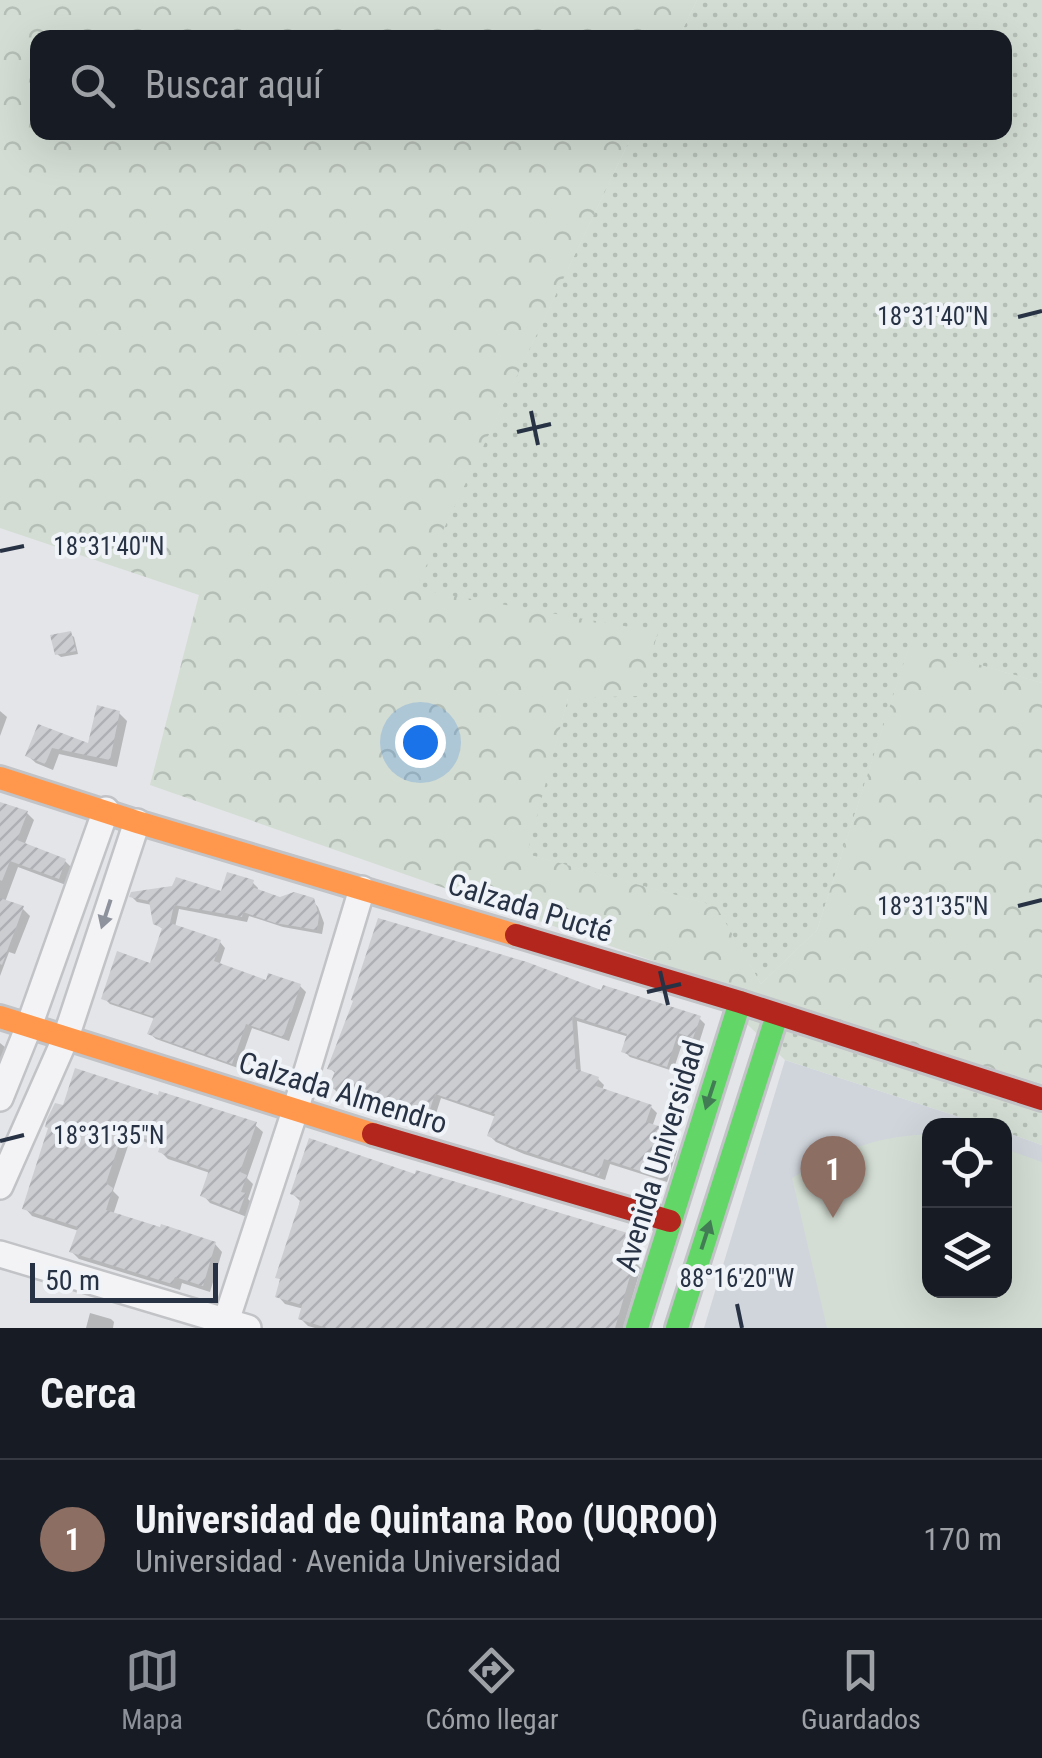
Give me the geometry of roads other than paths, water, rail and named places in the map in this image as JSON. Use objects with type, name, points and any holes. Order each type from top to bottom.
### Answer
[{"type":"street","name":"Calzada Pucté","points":[[0,778],[740,1002],[1042,1100]]},
{"type":"street","points":[[0,1098],[30,1026],[106,810]]},
{"type":"street","points":[[0,1186],[66,1037],[137,822]]},
{"type":"street","points":[[0,1254],[237,1324],[295,1111],[362,889]]},
{"type":"street","name":"Avenida Universidad","points":[[638,1328],[740,1002]]},
{"type":"street","points":[[677,1328],[776,1015]]},
{"type":"street","name":"Calzada Almendro","points":[[0,1017],[295,1111],[670,1221]]},
{"type":"place","name":"Universidad de Quintana Roo (UQROO)","points":[[833,1218]]}]
